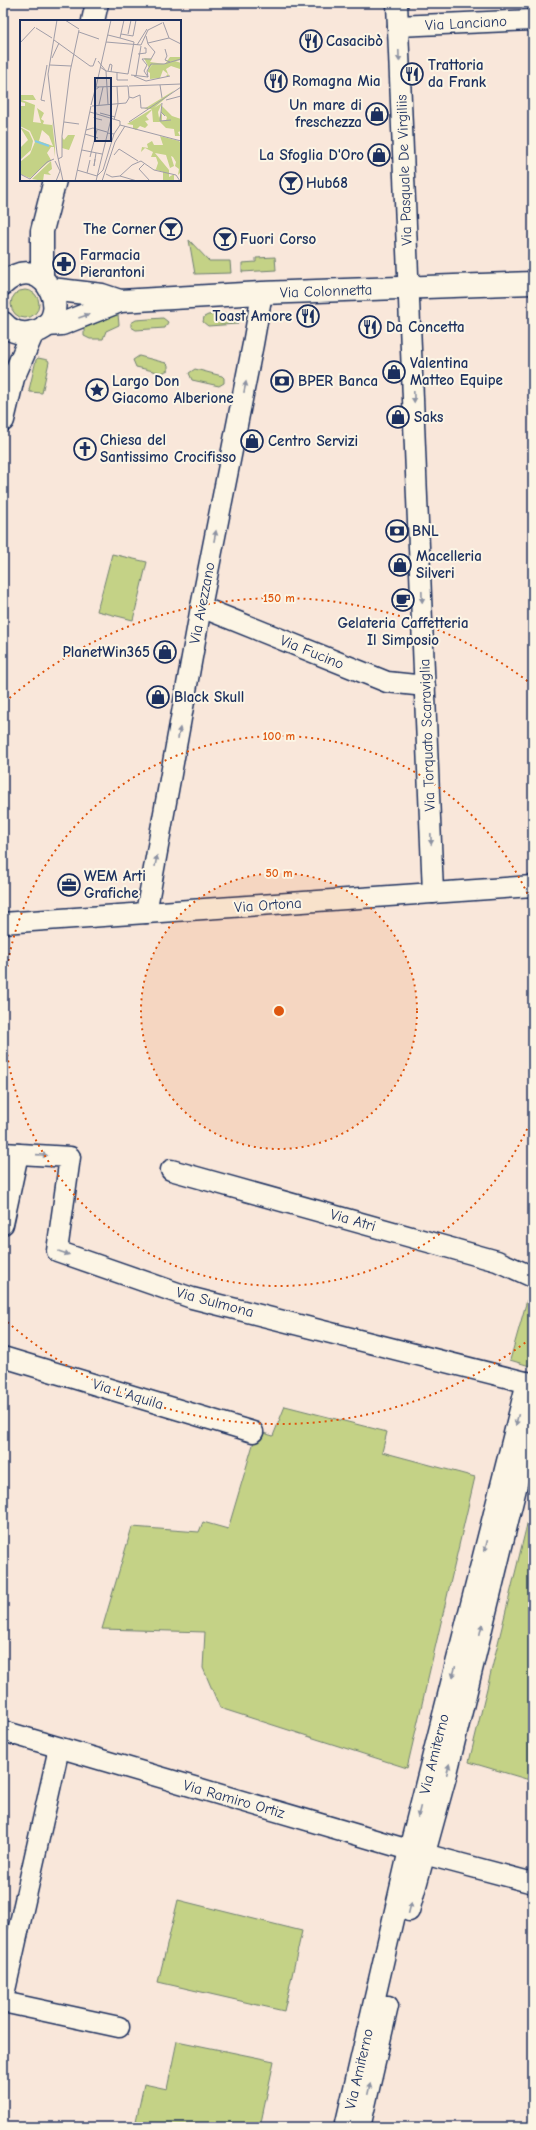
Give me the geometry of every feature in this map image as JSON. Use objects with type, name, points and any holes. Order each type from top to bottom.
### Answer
[{"type":"main road","points":[[93,20],[97,3]]},
{"type":"main road","points":[[12,279],[42,231],[55,181]]},
{"type":"main road","points":[[3,420],[13,378],[39,328],[54,312],[55,304],[47,284],[42,231]]},
{"type":"main road","points":[[12,279],[31,275],[47,284],[102,295],[120,301]]},
{"type":"main road","name":"Via Colonnetta","points":[[120,301],[262,293],[533,283]]},
{"type":"main road","points":[[5,324],[19,332],[62,324],[120,301]]},
{"type":"main road","points":[[5,324],[13,378]]},
{"type":"street","name":"Via Pasquale De Virgiliis","points":[[397,3],[410,288]]},
{"type":"street","name":"Via Lanciano","points":[[398,26],[533,20]]},
{"type":"street","name":"Via Torquato Scaraviglia","points":[[410,288],[433,893]]},
{"type":"street","name":"Via Avezzano","points":[[146,913],[201,607],[262,293]]},
{"type":"street","name":"Via Fucino","points":[[201,607],[388,682],[425,686]]},
{"type":"street","name":"Via Ortona","points":[[3,923],[533,886]]},
{"type":"street","points":[[3,1224],[10,1153]]},
{"type":"street","name":"Via Sulmona","points":[[10,1153],[70,1157],[57,1251],[192,1298],[530,1383]]},
{"type":"street","name":"Via Atri","points":[[170,1170],[497,1261],[533,1278]]},
{"type":"street","name":"Via L'Aquila","points":[[3,1357],[253,1432]]},
{"type":"street","name":"Via Amiterno","points":[[345,2127],[417,1852],[530,1383]]},
{"type":"street","name":"Via Amiterno","points":[[360,2127],[417,1852],[447,1773],[533,1418]]},
{"type":"street","name":"Via Ramiro Ortiz","points":[[3,1731],[417,1852],[533,1883]]},
{"type":"street","points":[[59,1748],[3,2000],[119,2027]]},
{"type":"green space","points":[[189,240],[209,261],[230,261],[231,273],[195,274]]},
{"type":"green space","points":[[275,257],[276,270],[242,272],[242,263],[256,262],[256,258]]},
{"type":"green space","points":[[25,290],[35,294],[39,304],[35,314],[25,318],[15,314],[11,304],[15,294]]},
{"type":"green space","points":[[235,313],[240,318],[237,324],[208,326],[203,322],[204,317],[208,315]]},
{"type":"green space","points":[[118,314],[119,325],[106,331],[103,339],[90,339],[84,336],[84,328]]},
{"type":"green space","points":[[163,318],[168,322],[165,328],[136,330],[131,327],[131,323],[136,320]]},
{"type":"green space","points":[[139,356],[166,363],[168,365],[168,370],[162,373],[136,367],[133,360]]},
{"type":"green space","points":[[38,358],[48,360],[49,362],[42,393],[30,392],[29,390],[36,360]]},
{"type":"green space","points":[[195,369],[222,376],[224,378],[224,383],[219,386],[192,380],[189,373]]},
{"type":"green space","points":[[112,554],[147,562],[133,620],[97,611]]},
{"type":"green space","points":[[527,1300],[533,1302],[533,1367],[510,1360]]},
{"type":"green space","points":[[285,1406],[387,1432],[382,1452],[475,1477],[407,1768],[220,1708],[203,1668],[205,1632],[102,1629],[132,1527],[199,1532],[203,1522],[228,1529],[257,1431],[273,1436]]},
{"type":"green space","points":[[531,1508],[533,1509],[533,1781],[469,1762]]},
{"type":"green space","points":[[178,1900],[302,1931],[284,2011],[158,1982]]},
{"type":"green space","points":[[177,2041],[274,2061],[260,2127],[164,2127],[136,2121],[144,2084],[167,2089]]},
{"type":"place","name":"Casacibò","points":[[311,41]]},
{"type":"place","name":"Trattoria da Frank","points":[[412,74]]},
{"type":"place","name":"Romagna Mia","points":[[276,81]]},
{"type":"place","name":"Un mare di freschezza","points":[[377,114]]},
{"type":"place","name":"La Sfoglia D'Oro","points":[[379,155]]},
{"type":"place","name":"Hub68","points":[[291,183]]},
{"type":"place","name":"The Corner","points":[[171,229]]},
{"type":"place","name":"Fuori Corso","points":[[225,239]]},
{"type":"place","name":"Farmacia Pierantoni","points":[[64,264]]},
{"type":"place","name":"Toast Amore","points":[[308,316]]},
{"type":"place","name":"Da Concetta","points":[[370,327]]},
{"type":"place","name":"Valentina Matteo Equipe","points":[[394,372]]},
{"type":"place","name":"BPER Banca","points":[[282,381]]},
{"type":"place","name":"Largo Don Giacomo Alberione","points":[[97,390]]},
{"type":"place","name":"Saks","points":[[398,417]]},
{"type":"place","name":"Centro Servizi","points":[[252,441]]},
{"type":"place","name":"Chiesa del Santissimo Crocifisso","points":[[85,449]]},
{"type":"place","name":"BNL","points":[[397,531]]},
{"type":"place","name":"Macelleria Silveri","points":[[400,565]]},
{"type":"place","name":"Gelateria Caffetteria Il Simposio","points":[[403,600]]},
{"type":"place","name":"PlanetWin365","points":[[165,652]]},
{"type":"place","name":"Black Skull","points":[[158,697]]},
{"type":"place","name":"WEM Arti Grafiche","points":[[69,885]]}]
